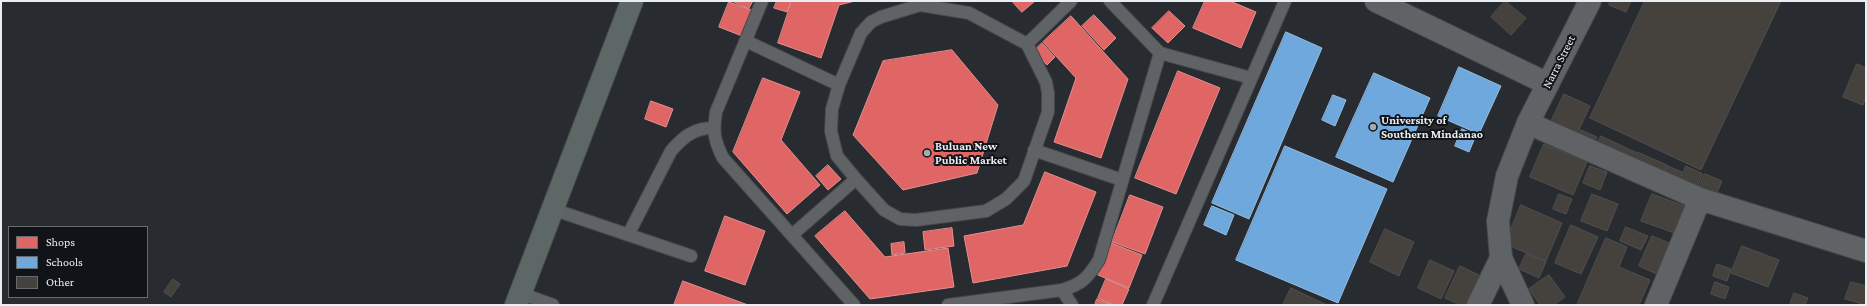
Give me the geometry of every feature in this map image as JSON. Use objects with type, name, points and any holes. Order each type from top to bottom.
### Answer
[{"type":"highway","points":[[518,299],[632,1]]},
{"type":"street","points":[[1376,1],[1548,84]]},
{"type":"street","name":"Narra Street","points":[[1501,258],[1498,221],[1507,176],[1528,123],[1590,1]]},
{"type":"street","points":[[1528,123],[1700,199],[1866,251]]},
{"type":"street","points":[[1656,305],[1700,199]]},
{"type":"street","points":[[1478,305],[1501,258]]},
{"type":"street","points":[[1501,258],[1523,305]]},
{"type":"lane","points":[[762,1],[716,112],[713,128],[715,143],[724,158],[854,305]]},
{"type":"lane","points":[[1027,44],[1071,1]]},
{"type":"lane","points":[[1110,1],[1160,52],[1252,78]]},
{"type":"lane","points":[[1153,305],[1284,1]]},
{"type":"lane","points":[[920,3],[969,13],[1027,44],[1046,82],[1048,93],[1048,112],[1024,181],[1006,199],[986,211],[916,220],[900,219],[884,210],[837,156],[831,131],[832,109],[839,85],[861,33],[872,22],[881,17],[920,3]]},
{"type":"lane","points":[[746,41],[839,85]]},
{"type":"lane","points":[[948,305],[1062,290],[1076,286],[1089,276],[1099,260],[1160,52]]},
{"type":"lane","points":[[628,235],[671,151],[681,140],[692,132],[703,128],[713,128]]},
{"type":"lane","points":[[1034,150],[1122,180]]},
{"type":"lane","points":[[792,235],[856,179]]},
{"type":"lane","points":[[552,209],[691,256]]},
{"type":"lane","points":[[1062,290],[1072,305]]},
{"type":"lane","points":[[518,299],[553,305]]},
{"type":"building: Shops","points":[[732,1],[753,1],[749,8]]},
{"type":"building: Shops","points":[[777,1],[791,1],[787,12],[774,8]]},
{"type":"building: Shops","points":[[792,1],[855,1],[839,5],[821,58],[778,43]]},
{"type":"building: Shops","points":[[1012,1],[1035,1],[1022,12]]},
{"type":"building: Shops","points":[[1205,1],[1230,1],[1256,12],[1241,48],[1193,28]]},
{"type":"building: Shops","points":[[729,2],[752,10],[742,36],[719,27]]},
{"type":"building: Shops","points":[[1169,11],[1185,26],[1168,43],[1152,28]]},
{"type":"building: Shops","points":[[1094,15],[1116,38],[1104,50],[1082,26]]},
{"type":"building: Shops","points":[[1071,16],[1128,79],[1101,158],[1054,142],[1076,78],[1043,42]]},
{"type":"building: Shops","points":[[1042,43],[1055,57],[1047,65],[1034,51]]},
{"type":"building: Shops","points":[[952,50],[998,105],[977,173],[903,190],[853,135],[883,61]]},
{"type":"building: Shops","points":[[1178,71],[1220,88],[1176,194],[1135,178]]},
{"type":"building: Shops","points":[[763,78],[800,92],[781,140],[820,185],[787,214],[733,152]]},
{"type":"building: Shops","points":[[651,101],[673,109],[666,127],[645,119]]},
{"type":"building: Shops","points":[[828,165],[841,179],[828,190],[816,176]]},
{"type":"building: Shops","points":[[1045,172],[1096,192],[1067,266],[973,283],[964,236],[1023,225]]},
{"type":"building: Shops","points":[[1130,195],[1163,207],[1145,254],[1112,242]]},
{"type":"building: Shops","points":[[845,211],[885,257],[948,248],[954,287],[870,299],[815,236]]},
{"type":"building: Shops","points":[[725,216],[765,231],[745,285],[705,271]]},
{"type":"building: Shops","points":[[952,228],[954,246],[925,250],[923,232]]},
{"type":"building: Shops","points":[[904,242],[905,253],[892,255],[891,244]]},
{"type":"building: Shops","points":[[1111,243],[1142,255],[1129,288],[1098,275]]},
{"type":"building: Shops","points":[[1106,279],[1129,289],[1122,305],[1114,305],[1098,298]]},
{"type":"building: Shops","points":[[683,281],[748,305],[674,305]]},
{"type":"building: Shops","points":[[1097,299],[1112,305],[1095,305]]},
{"type":"building: Schools","points":[[1286,32],[1322,48],[1249,219],[1212,203]]},
{"type":"building: Schools","points":[[1459,67],[1501,86],[1479,134],[1438,116]]},
{"type":"building: Schools","points":[[1374,73],[1430,98],[1393,182],[1336,157]]},
{"type":"building: Schools","points":[[1333,95],[1346,100],[1335,126],[1322,120]]},
{"type":"building: Schools","points":[[1462,129],[1476,135],[1469,152],[1455,146]]},
{"type":"building: Schools","points":[[1285,146],[1387,189],[1338,303],[1236,260]]},
{"type":"building: Schools","points":[[1212,206],[1234,215],[1226,235],[1204,225]]},
{"type":"building: Other","points":[[1505,1],[1526,18],[1511,35],[1491,17]]},
{"type":"building: Other","points":[[1611,1],[1631,1],[1626,12],[1609,5]]},
{"type":"building: Other","points":[[1645,1],[1781,1],[1701,170],[1590,118]]},
{"type":"building: Other","points":[[1857,64],[1866,68],[1866,97],[1863,105],[1843,97]]},
{"type":"building: Other","points":[[1564,94],[1590,106],[1576,136],[1550,124]]},
{"type":"building: Other","points":[[1581,130],[1597,137],[1592,148],[1576,142]]},
{"type":"building: Other","points":[[1601,136],[1635,152],[1629,165],[1595,149]]},
{"type":"building: Other","points":[[1544,144],[1587,162],[1573,195],[1530,177]]},
{"type":"building: Other","points":[[1637,152],[1667,165],[1661,178],[1632,165]]},
{"type":"building: Other","points":[[1590,166],[1607,172],[1600,190],[1583,183]]},
{"type":"building: Other","points":[[1668,166],[1682,172],[1676,184],[1663,178]]},
{"type":"building: Other","points":[[1686,166],[1703,174],[1697,187],[1680,180]]},
{"type":"building: Other","points":[[1705,174],[1722,181],[1716,195],[1699,188]]},
{"type":"building: Other","points":[[1559,194],[1572,199],[1566,214],[1553,209]]},
{"type":"building: Other","points":[[1592,194],[1618,204],[1607,231],[1581,221]]},
{"type":"building: Other","points":[[1652,194],[1687,207],[1677,234],[1641,221]]},
{"type":"building: Other","points":[[1521,205],[1562,223],[1546,261],[1505,244]]},
{"type":"building: Other","points":[[1571,225],[1598,237],[1581,274],[1555,263]]},
{"type":"building: Other","points":[[1626,227],[1648,236],[1641,250],[1620,241]]},
{"type":"building: Other","points":[[1385,229],[1414,242],[1399,276],[1370,262]]},
{"type":"building: Other","points":[[1652,236],[1672,244],[1659,275],[1639,266]]},
{"type":"building: Other","points":[[1606,238],[1627,247],[1619,267],[1650,280],[1639,305],[1577,305]]},
{"type":"building: Other","points":[[1742,246],[1779,260],[1768,287],[1731,273]]},
{"type":"building: Other","points":[[1526,254],[1546,262],[1539,278],[1519,269]]},
{"type":"building: Other","points":[[1430,260],[1454,271],[1441,299],[1418,288]]},
{"type":"building: Other","points":[[1717,264],[1731,269],[1727,281],[1713,276]]},
{"type":"building: Other","points":[[1460,266],[1481,276],[1467,305],[1460,305],[1445,298]]},
{"type":"building: Other","points":[[1549,275],[1565,297],[1554,305],[1540,305],[1529,289]]},
{"type":"building: Other","points":[[173,279],[180,284],[171,297],[164,292]]},
{"type":"building: Other","points":[[1715,282],[1729,287],[1725,299],[1711,294]]},
{"type":"building: Other","points":[[1851,282],[1866,286],[1866,305],[1845,299]]},
{"type":"building: Other","points":[[1291,288],[1327,305],[1283,305]]},
{"type":"building: Other","points":[[1794,293],[1808,298],[1805,305],[1790,305]]},
{"type":"place","name":"University of Southern Mindanao","points":[[1373,127]]},
{"type":"place","name":"Buluan New Public Market","points":[[927,153]]}]
